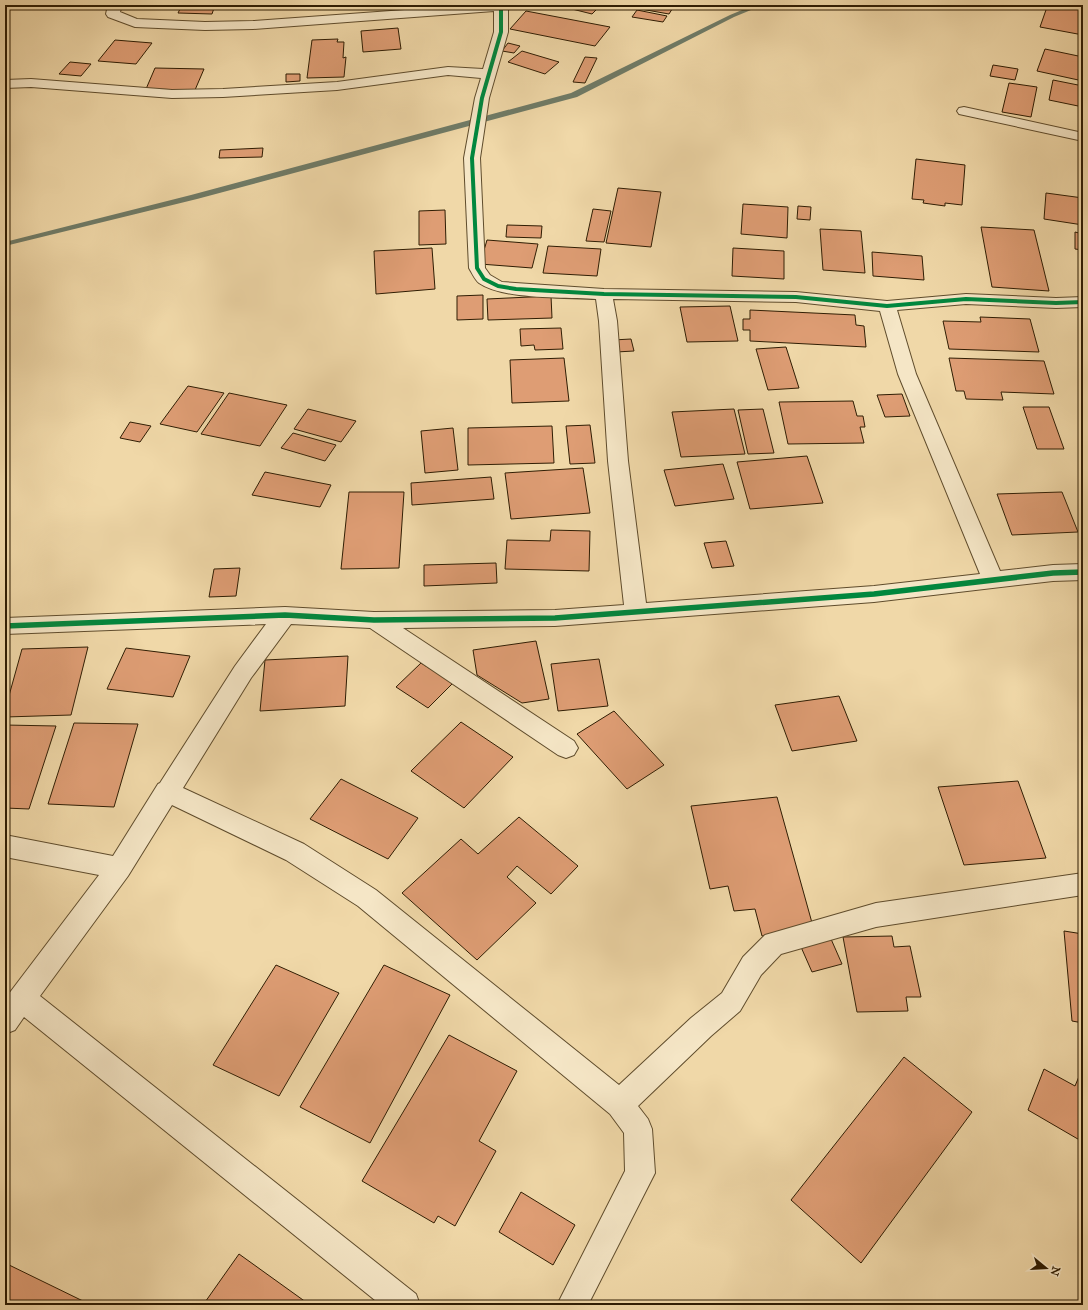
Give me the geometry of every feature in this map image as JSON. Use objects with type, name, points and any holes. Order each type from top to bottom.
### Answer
[{"type":"street","points":[[115,5],[113,14],[135,23],[205,26],[252,25],[500,6],[502,32],[482,98],[472,158],[477,268],[484,279],[498,286],[516,289],[604,294],[796,297],[887,306],[966,299],[1056,303],[1083,302]]},
{"type":"street","points":[[5,84],[31,83],[172,94],[337,86],[448,71],[490,74]]},
{"type":"street","points":[[964,111],[1083,137]]},
{"type":"street","points":[[604,294],[608,321],[608,340],[618,461],[636,612]]},
{"type":"street","points":[[887,306],[907,374],[993,580]]},
{"type":"street","points":[[5,626],[285,615],[374,620],[555,618],[874,594],[1053,573],[1083,572]]},
{"type":"street","points":[[5,1020],[119,868],[166,791],[243,672],[285,615]]},
{"type":"street","points":[[374,620],[566,748]]},
{"type":"street","points":[[166,791],[295,852],[366,898],[620,1104],[638,1129],[640,1173],[572,1305]]},
{"type":"street","points":[[5,846],[119,868]]},
{"type":"street","points":[[620,1104],[701,1027],[731,1002],[752,966],[774,944],[876,915],[936,904],[1083,884]]},
{"type":"street","points":[[22,998],[405,1305]]},
{"type":"building","points":[[182,5],[215,5],[212,14],[178,13]]},
{"type":"building","points":[[601,5],[592,14],[560,6]]},
{"type":"building","points":[[638,5],[674,6],[669,14],[635,8]]},
{"type":"building","points":[[1042,5],[1083,5],[1083,35],[1040,27],[1047,7]]},
{"type":"building","points":[[637,10],[667,16],[663,22],[632,17]]},
{"type":"building","points":[[526,11],[610,27],[595,46],[510,29]]},
{"type":"building","points":[[398,28],[401,49],[363,52],[361,31]]},
{"type":"building","points":[[338,39],[337,42],[344,42],[343,58],[346,57],[344,77],[307,78],[312,40]]},
{"type":"building","points":[[115,40],[152,43],[136,64],[98,61]]},
{"type":"building","points":[[508,43],[520,46],[514,53],[502,51]]},
{"type":"building","points":[[1045,49],[1083,57],[1083,81],[1037,71]]},
{"type":"building","points":[[522,51],[559,62],[545,74],[508,62]]},
{"type":"building","points":[[585,57],[597,58],[585,83],[573,82]]},
{"type":"building","points":[[70,62],[91,64],[81,76],[59,74]]},
{"type":"building","points":[[993,65],[1018,69],[1015,80],[990,76]]},
{"type":"building","points":[[155,68],[204,69],[195,90],[146,89]]},
{"type":"building","points":[[286,74],[300,74],[300,81],[286,82]]},
{"type":"building","points":[[1053,80],[1083,86],[1083,107],[1049,100]]},
{"type":"building","points":[[1009,83],[1037,87],[1031,117],[1002,112]]},
{"type":"building","points":[[263,148],[262,157],[219,158],[220,150]]},
{"type":"building","points":[[916,159],[965,165],[962,205],[945,203],[945,206],[923,203],[924,200],[912,199]]},
{"type":"building","points":[[618,188],[661,192],[651,247],[606,243]]},
{"type":"building","points":[[1046,193],[1083,198],[1083,225],[1044,219]]},
{"type":"building","points":[[743,204],[788,207],[787,238],[741,234]]},
{"type":"building","points":[[798,206],[811,207],[810,220],[797,219]]},
{"type":"building","points":[[593,209],[611,211],[604,242],[586,241]]},
{"type":"building","points":[[445,210],[446,244],[419,245],[419,211]]},
{"type":"building","points":[[507,225],[542,226],[541,238],[506,237]]},
{"type":"building","points":[[981,227],[1034,230],[1049,291],[992,287]]},
{"type":"building","points":[[820,229],[861,231],[865,273],[823,270]]},
{"type":"building","points":[[1075,232],[1083,234],[1083,250],[1075,249]]},
{"type":"building","points":[[487,240],[538,244],[532,268],[480,264]]},
{"type":"building","points":[[548,246],[601,249],[597,276],[543,273]]},
{"type":"building","points":[[432,248],[435,289],[376,294],[374,251]]},
{"type":"building","points":[[733,248],[784,251],[784,279],[732,276]]},
{"type":"building","points":[[872,252],[922,256],[924,280],[873,276]]},
{"type":"building","points":[[483,295],[483,319],[457,320],[457,296]]},
{"type":"building","points":[[551,296],[552,318],[488,320],[487,299]]},
{"type":"building","points":[[730,306],[738,341],[687,342],[680,307]]},
{"type":"building","points":[[750,310],[855,315],[856,325],[864,326],[866,347],[750,341],[750,330],[743,330],[743,319],[750,319]]},
{"type":"building","points":[[980,317],[1030,319],[1039,352],[949,349],[943,321],[981,322]]},
{"type":"building","points":[[561,328],[563,349],[535,350],[534,345],[521,346],[520,329]]},
{"type":"building","points":[[631,339],[634,351],[616,352],[613,340]]},
{"type":"building","points":[[786,347],[799,388],[768,390],[756,349]]},
{"type":"building","points":[[564,358],[569,401],[512,403],[510,360]]},
{"type":"building","points":[[949,358],[1044,361],[1054,394],[1001,392],[1003,400],[966,399],[964,391],[956,391]]},
{"type":"building","points":[[188,386],[224,393],[197,432],[160,424]]},
{"type":"building","points":[[229,393],[287,405],[260,446],[201,434]]},
{"type":"building","points":[[902,394],[910,416],[885,417],[877,395]]},
{"type":"building","points":[[853,401],[857,416],[863,416],[865,427],[860,427],[864,443],[788,444],[779,402]]},
{"type":"building","points":[[1023,407],[1049,407],[1064,449],[1037,449]]},
{"type":"building","points":[[308,409],[356,421],[341,442],[294,429]]},
{"type":"building","points":[[734,409],[745,454],[681,457],[672,412]]},
{"type":"building","points":[[763,409],[774,453],[748,454],[738,410]]},
{"type":"building","points":[[130,422],[151,426],[140,442],[120,438]]},
{"type":"building","points":[[590,425],[595,463],[570,464],[566,426]]},
{"type":"building","points":[[552,426],[554,463],[468,465],[468,428]]},
{"type":"building","points":[[453,428],[458,470],[425,473],[421,431]]},
{"type":"building","points":[[293,433],[336,445],[325,461],[281,448]]},
{"type":"building","points":[[807,456],[823,503],[750,509],[737,462]]},
{"type":"building","points":[[723,464],[734,499],[675,506],[664,470]]},
{"type":"building","points":[[583,468],[590,513],[511,519],[505,473]]},
{"type":"building","points":[[265,472],[331,485],[320,507],[252,495]]},
{"type":"building","points":[[491,477],[494,499],[412,505],[411,483]]},
{"type":"building","points":[[349,492],[404,492],[399,568],[341,569]]},
{"type":"building","points":[[1062,492],[1078,532],[1012,535],[997,494]]},
{"type":"building","points":[[551,530],[590,531],[589,571],[505,569],[507,540],[550,541]]},
{"type":"building","points":[[726,541],[734,566],[712,568],[704,543]]},
{"type":"building","points":[[496,563],[497,583],[424,586],[424,565]]},
{"type":"building","points":[[240,568],[236,596],[209,597],[214,569]]},
{"type":"building","points":[[536,641],[549,699],[522,703],[477,675],[473,650]]},
{"type":"building","points":[[88,647],[71,715],[5,717],[5,710],[22,649]]},
{"type":"building","points":[[126,648],[190,656],[173,697],[107,689]]},
{"type":"building","points":[[348,656],[345,706],[260,711],[265,660]]},
{"type":"building","points":[[599,659],[608,706],[558,711],[551,664]]},
{"type":"building","points":[[421,663],[453,683],[428,708],[396,687]]},
{"type":"building","points":[[839,696],[857,741],[792,751],[775,705]]},
{"type":"building","points":[[614,711],[664,765],[627,789],[577,734]]},
{"type":"building","points":[[461,722],[513,757],[464,808],[411,771]]},
{"type":"building","points":[[74,723],[138,724],[114,807],[48,804]]},
{"type":"building","points":[[5,725],[56,726],[29,809],[5,808]]},
{"type":"building","points":[[341,779],[418,818],[388,859],[310,819]]},
{"type":"building","points":[[1018,781],[1046,858],[964,865],[938,787]]},
{"type":"building","points":[[777,797],[814,930],[762,936],[755,909],[734,911],[728,886],[710,889],[691,806]]},
{"type":"building","points":[[519,817],[578,866],[551,894],[517,866],[507,877],[536,903],[477,960],[402,893],[461,839],[478,854]]},
{"type":"building","points":[[1064,931],[1083,934],[1083,1023],[1072,1021]]},
{"type":"building","points":[[892,936],[894,947],[910,946],[921,997],[906,997],[908,1011],[857,1012],[843,937]]},
{"type":"building","points":[[831,939],[842,964],[812,972],[801,947]]},
{"type":"building","points":[[276,965],[339,993],[279,1096],[213,1065]]},
{"type":"building","points":[[384,965],[450,995],[370,1143],[300,1107]]},
{"type":"building","points":[[449,1035],[517,1071],[479,1141],[496,1151],[455,1226],[438,1216],[434,1223],[362,1181]]},
{"type":"building","points":[[904,1057],[972,1112],[861,1263],[791,1200]]},
{"type":"building","points":[[1083,1067],[1083,1142],[1028,1110],[1044,1069],[1075,1086]]},
{"type":"building","points":[[521,1192],[575,1225],[553,1265],[499,1232]]},
{"type":"building","points":[[239,1254],[310,1305],[203,1305]]},
{"type":"building","points":[[5,1263],[85,1302],[83,1305],[5,1305]]},
{"type":"waterway","points":[[5,244],[194,197],[574,95],[732,16],[760,5]]},
{"type":"cycle path","points":[[501,5],[501,32],[482,98],[472,158],[477,268],[484,279],[498,286],[516,289],[604,294],[796,297],[887,306],[966,299],[1056,303],[1083,302]]},
{"type":"cycle path","points":[[5,626],[285,615],[374,620],[555,618],[874,594],[1053,573],[1083,572]]}]
